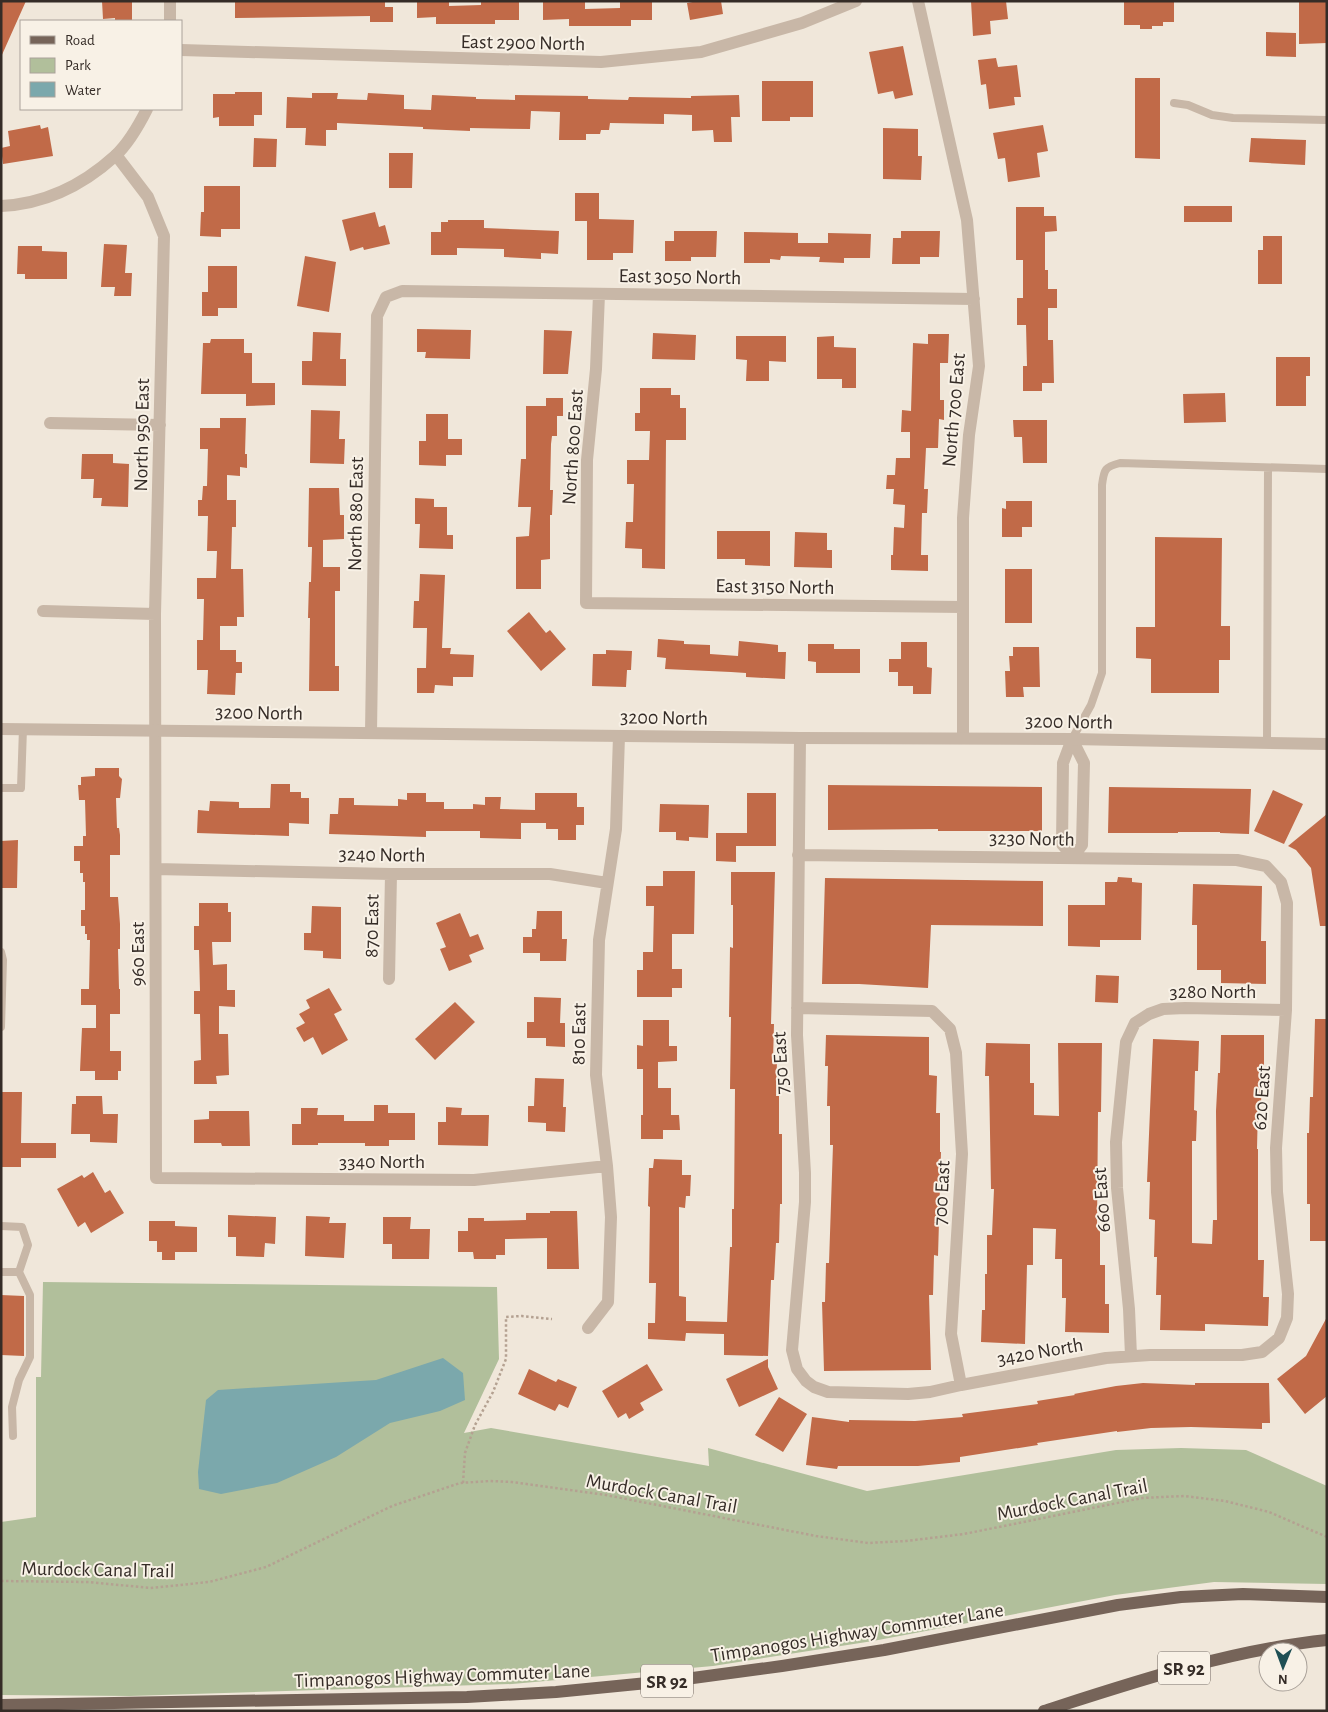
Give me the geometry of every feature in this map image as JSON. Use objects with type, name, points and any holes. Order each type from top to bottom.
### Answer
[{"type":"main road","name":"Timpanogos Highway Commuter Lane","points":[[1,1705],[467,1697],[556,1692],[678,1680],[792,1665],[884,1650],[1118,1605],[1172,1598],[1243,1594],[1327,1597]]},
{"type":"main road","name":"SR 92","points":[[1044,1711],[1212,1660],[1283,1645],[1327,1640]]},
{"type":"street","points":[[170,1],[170,20]]},
{"type":"street","name":"East 2900 North","points":[[182,50],[601,62],[701,52],[802,23],[856,1]]},
{"type":"street","name":"North 700 East","points":[[918,1],[967,220],[979,366],[969,435],[963,518],[963,738]]},
{"type":"street","points":[[1,206],[47,198],[79,183],[116,155],[138,127],[146,110]]},
{"type":"street","name":"North 950 East","points":[[116,155],[148,197],[164,236],[155,730]]},
{"type":"street","name":"East 3050 North","points":[[386,297],[402,291],[974,299]]},
{"type":"street","name":"North 800 East","points":[[586,603],[587,460],[596,369],[599,294]]},
{"type":"street","name":"North 880 East","points":[[371,733],[377,316],[386,297]]},
{"type":"street","points":[[50,423],[160,424]]},
{"type":"street","name":"East 3150 North","points":[[586,603],[963,607]]},
{"type":"street","points":[[43,611],[156,614]]},
{"type":"street","name":"3200 North","points":[[1,729],[800,738],[1072,739],[1327,744]]},
{"type":"street","name":"960 East","points":[[155,730],[156,1178]]},
{"type":"street","name":"810 East","points":[[588,1328],[608,1302],[611,1217],[596,1076],[599,940],[616,829],[619,736]]},
{"type":"street","name":"750 East","points":[[800,738],[797,1035],[805,1202],[792,1331],[792,1350],[797,1370],[806,1381]]},
{"type":"street","points":[[1072,739],[1084,763],[1082,844],[1072,857],[1062,844],[1063,763],[1072,739]]},
{"type":"street","name":"3230 North","points":[[798,855],[1237,860],[1266,866]]},
{"type":"street","name":"620 East","points":[[1266,866],[1281,882],[1287,903],[1286,1010],[1276,1148],[1277,1192],[1288,1294],[1287,1318],[1279,1338]]},
{"type":"street","name":"3240 North","points":[[156,869],[391,874],[550,874],[608,883]]},
{"type":"street","name":"870 East","points":[[390,979],[391,874]]},
{"type":"street","name":"700 East","points":[[797,1008],[932,1011],[950,1029],[956,1052],[962,1154],[951,1334],[961,1385]]},
{"type":"street","name":"3280 North","points":[[1126,1042],[1135,1023],[1149,1014],[1163,1010],[1185,1008],[1286,1010]]},
{"type":"street","name":"660 East","points":[[1126,1042],[1116,1142],[1116,1160],[1129,1309],[1131,1356]]},
{"type":"street","name":"3340 North","points":[[156,1178],[474,1180],[607,1166]]},
{"type":"street","name":"3420 North","points":[[806,1381],[814,1387],[828,1392],[908,1394],[930,1392],[1106,1358],[1242,1355],[1262,1352],[1279,1338]]},
{"type":"lane","points":[[1174,103],[1188,105],[1212,115],[1233,118],[1327,120]]},
{"type":"lane","points":[[1072,739],[1091,706],[1102,674],[1102,495],[1104,472],[1109,466],[1120,463],[1327,470]]},
{"type":"lane","points":[[1267,743],[1268,468]]},
{"type":"lane","points":[[1,788],[21,788],[23,728]]},
{"type":"lane","points":[[1,952],[3,969],[1,1027]]},
{"type":"lane","points":[[1,1226],[22,1226],[28,1244],[19,1272],[30,1295],[30,1357],[19,1380],[12,1407],[13,1436]]},
{"type":"lane","points":[[1,1272],[19,1272]]},
{"type":"path","points":[[463,1483],[465,1453],[475,1425],[493,1392],[506,1359],[506,1317],[522,1316],[552,1319]]},
{"type":"path","name":"Murdock Canal Trail","points":[[1,1581],[89,1582],[150,1588],[210,1582],[266,1567],[392,1506],[463,1483],[490,1481],[512,1482],[606,1495],[800,1533],[868,1543],[906,1541],[964,1534],[1142,1498],[1170,1496],[1211,1498],[1269,1512],[1327,1537]]},
{"type":"green space","points":[[43,1282],[497,1287],[499,1359],[464,1433],[491,1428],[709,1466],[708,1448],[867,1491],[1116,1450],[1181,1448],[1246,1450],[1327,1486],[1327,1584],[1214,1582],[1115,1595],[873,1641],[713,1666],[512,1684],[130,1696],[1,1695],[1,1522],[36,1517],[36,1377],[41,1377]]},
{"type":"water","points":[[443,1358],[463,1373],[465,1400],[440,1411],[390,1423],[336,1457],[277,1483],[221,1494],[199,1489],[198,1472],[206,1400],[218,1390],[376,1380]]},
{"type":"building","points":[[1,1],[26,1],[1,57]]},
{"type":"building","points":[[102,1],[132,1],[132,20],[103,19]]},
{"type":"building","points":[[235,1],[385,1],[385,7],[393,7],[393,22],[370,22],[370,16],[235,18]]},
{"type":"building","points":[[417,1],[449,1],[449,6],[481,5],[481,1],[519,1],[519,20],[495,20],[495,24],[436,24],[436,17],[417,18]]},
{"type":"building","points":[[543,1],[585,1],[585,9],[620,8],[620,1],[652,1],[652,20],[631,20],[631,26],[569,26],[569,19],[543,20]]},
{"type":"building","points":[[721,1],[723,14],[690,20],[687,3]]},
{"type":"building","points":[[971,1],[1006,1],[1008,19],[990,21],[991,34],[973,36]]},
{"type":"building","points":[[1124,1],[1174,1],[1174,22],[1163,22],[1163,26],[1152,26],[1152,29],[1140,29],[1140,25],[1124,25]]},
{"type":"building","points":[[1299,1],[1326,1],[1327,43],[1299,44]]},
{"type":"building","points":[[1266,32],[1296,33],[1296,57],[1266,56]]},
{"type":"building","points":[[903,46],[913,95],[895,99],[893,91],[878,94],[869,52]]},
{"type":"building","points":[[996,58],[998,67],[1017,65],[1021,97],[1014,97],[1015,105],[989,109],[986,84],[981,85],[978,60]]},
{"type":"building","points":[[1135,78],[1160,78],[1160,159],[1135,158]]},
{"type":"building","points":[[762,81],[813,81],[813,117],[790,117],[790,121],[762,121]]},
{"type":"building","points":[[235,92],[262,92],[262,115],[254,115],[254,126],[219,126],[219,117],[213,118],[213,94],[235,94]]},
{"type":"building","points":[[312,93],[338,93],[337,99],[367,100],[368,93],[404,95],[404,109],[431,110],[432,95],[515,100],[515,95],[588,96],[588,99],[628,100],[629,97],[691,98],[691,96],[739,95],[740,117],[731,117],[732,142],[714,142],[713,130],[692,131],[692,115],[664,114],[664,124],[610,123],[609,130],[601,130],[600,134],[586,134],[586,140],[559,140],[560,112],[531,111],[530,129],[470,128],[470,131],[337,123],[337,130],[326,130],[326,146],[305,145],[306,128],[286,128],[287,97],[312,98]]},
{"type":"building","points":[[40,125],[41,129],[48,127],[53,156],[3,164],[1,148],[10,146],[8,131]]},
{"type":"building","points":[[1043,125],[1048,151],[1037,153],[1040,177],[1008,182],[1005,158],[998,159],[993,133]]},
{"type":"building","points":[[883,128],[918,129],[918,156],[922,156],[921,180],[883,179]]},
{"type":"building","points":[[254,138],[277,139],[276,167],[253,167]]},
{"type":"building","points":[[1251,138],[1306,140],[1305,165],[1249,162]]},
{"type":"building","points":[[389,153],[413,153],[412,188],[389,188]]},
{"type":"building","points":[[204,186],[240,186],[240,229],[221,229],[221,237],[200,236],[201,212],[204,212]]},
{"type":"building","points":[[575,193],[599,193],[599,219],[634,220],[633,253],[613,253],[613,260],[587,260],[587,221],[575,221]]},
{"type":"building","points":[[1184,206],[1232,206],[1232,222],[1184,222]]},
{"type":"building","points":[[1016,207],[1044,207],[1044,216],[1056,216],[1057,231],[1045,232],[1045,270],[1048,270],[1048,289],[1057,289],[1057,308],[1048,308],[1048,340],[1053,340],[1054,383],[1042,383],[1042,391],[1023,391],[1023,366],[1027,366],[1026,325],[1017,325],[1017,298],[1023,298],[1023,260],[1016,260]]},
{"type":"building","points":[[375,212],[379,227],[385,225],[390,244],[364,250],[363,247],[350,251],[342,220]]},
{"type":"building","points":[[448,220],[484,220],[484,228],[559,231],[558,254],[541,253],[541,259],[504,257],[504,249],[457,248],[457,255],[431,255],[431,232],[441,232],[441,222],[448,222]]},
{"type":"building","points":[[674,231],[717,231],[716,257],[691,257],[691,261],[665,261],[665,241],[674,241]]},
{"type":"building","points":[[901,231],[940,231],[939,257],[920,257],[920,264],[892,264],[893,238],[901,238]]},
{"type":"building","points":[[744,232],[798,233],[798,243],[828,243],[828,233],[871,234],[870,258],[844,258],[844,263],[819,262],[820,257],[781,256],[780,260],[770,259],[770,263],[744,263]]},
{"type":"building","points":[[1263,236],[1282,236],[1282,284],[1258,284],[1258,250],[1263,250]]},
{"type":"building","points":[[104,244],[127,245],[125,273],[132,273],[131,296],[114,296],[115,287],[101,287]]},
{"type":"building","points":[[18,246],[42,246],[42,251],[67,252],[67,279],[25,279],[25,274],[17,274]]},
{"type":"building","points":[[305,256],[336,262],[329,312],[297,306]]},
{"type":"building","points":[[208,266],[237,266],[237,308],[218,308],[218,316],[202,316],[202,292],[208,292]]},
{"type":"building","points":[[417,329],[471,330],[470,359],[425,358],[426,352],[417,352]]},
{"type":"building","points":[[544,330],[572,331],[568,374],[543,374]]},
{"type":"building","points":[[313,332],[341,333],[340,359],[346,359],[346,386],[302,385],[302,361],[312,361]]},
{"type":"building","points":[[653,333],[696,335],[695,360],[652,359]]},
{"type":"building","points":[[928,334],[949,334],[948,363],[940,363],[940,400],[944,400],[944,420],[939,419],[938,448],[926,448],[924,489],[928,489],[927,513],[922,513],[921,555],[928,555],[928,571],[891,570],[894,527],[904,528],[905,505],[893,504],[894,489],[886,489],[887,475],[895,475],[896,458],[910,458],[910,432],[901,432],[902,410],[911,411],[913,343],[928,344]]},
{"type":"building","points":[[736,336],[786,336],[786,362],[769,361],[769,381],[746,381],[747,360],[736,359]]},
{"type":"building","points":[[834,336],[834,347],[856,348],[856,388],[842,388],[842,379],[817,379],[817,337]]},
{"type":"building","points":[[211,339],[244,339],[244,353],[252,353],[252,383],[275,383],[275,405],[246,406],[246,394],[201,394],[203,343],[210,343]]},
{"type":"building","points":[[1276,357],[1310,357],[1310,376],[1306,376],[1306,406],[1276,406]]},
{"type":"building","points":[[640,388],[671,388],[671,395],[680,395],[680,408],[686,408],[686,440],[666,440],[665,569],[642,568],[642,549],[625,548],[626,522],[633,522],[634,484],[627,484],[627,460],[649,460],[650,431],[635,431],[635,413],[640,413]]},
{"type":"building","points":[[1225,393],[1226,422],[1184,423],[1183,394]]},
{"type":"building","points":[[546,398],[563,398],[563,416],[557,416],[557,436],[552,436],[551,444],[550,490],[553,490],[552,515],[550,515],[550,559],[541,560],[541,589],[516,589],[516,537],[529,536],[531,507],[518,507],[521,459],[526,459],[526,406],[546,406]]},
{"type":"building","points":[[311,410],[340,411],[339,439],[345,439],[344,464],[310,463]]},
{"type":"building","points":[[426,414],[448,414],[448,439],[462,439],[462,455],[446,455],[446,466],[419,465],[419,441],[426,441]]},
{"type":"building","points":[[220,418],[246,418],[245,454],[247,454],[247,468],[240,467],[240,476],[227,475],[227,500],[236,500],[236,527],[232,527],[231,569],[243,569],[244,617],[237,617],[237,626],[220,626],[220,650],[236,650],[236,662],[242,662],[242,673],[236,673],[235,695],[207,694],[208,670],[197,670],[197,640],[203,640],[204,599],[197,599],[197,578],[216,578],[217,551],[207,551],[208,516],[198,516],[198,500],[202,500],[203,486],[207,486],[208,449],[200,449],[200,428],[220,428]]},
{"type":"building","points":[[1013,420],[1047,420],[1047,463],[1023,463],[1022,437],[1014,437]]},
{"type":"building","points":[[82,454],[113,454],[113,463],[129,464],[128,507],[101,506],[102,498],[93,498],[94,479],[81,479]]},
{"type":"building","points":[[309,488],[339,488],[340,515],[344,515],[344,539],[323,540],[323,567],[340,567],[340,591],[335,591],[335,666],[339,666],[339,691],[309,691],[310,618],[308,618],[312,547],[308,547]]},
{"type":"building","points":[[415,498],[434,499],[434,507],[447,507],[447,535],[453,535],[453,549],[419,548],[420,524],[415,524]]},
{"type":"building","points":[[1006,501],[1032,501],[1032,527],[1022,527],[1022,537],[1002,537],[1002,508],[1006,509]]},
{"type":"building","points":[[717,531],[770,531],[770,566],[745,565],[745,559],[717,559]]},
{"type":"building","points":[[795,532],[827,533],[827,550],[832,550],[832,568],[794,567]]},
{"type":"building","points":[[1155,537],[1222,538],[1221,626],[1230,626],[1230,660],[1219,660],[1219,693],[1151,693],[1151,659],[1136,658],[1136,627],[1155,627]]},
{"type":"building","points":[[1005,569],[1032,569],[1032,623],[1005,623]]},
{"type":"building","points":[[420,574],[445,575],[442,648],[451,648],[450,654],[474,655],[473,677],[453,677],[453,686],[435,685],[434,693],[417,693],[417,668],[426,668],[427,628],[413,628],[414,601],[419,601]]},
{"type":"building","points":[[529,612],[546,633],[550,630],[566,649],[541,671],[507,631]]},
{"type":"building","points":[[658,639],[684,641],[684,644],[710,645],[710,654],[738,656],[739,641],[778,645],[778,652],[786,652],[785,679],[746,677],[746,673],[665,669],[666,658],[657,657]]},
{"type":"building","points":[[901,642],[927,642],[927,667],[932,668],[931,694],[913,694],[913,686],[898,686],[898,672],[889,672],[889,659],[901,659]]},
{"type":"building","points":[[808,644],[834,644],[834,649],[860,649],[860,673],[816,673],[816,662],[808,661]]},
{"type":"building","points":[[1013,647],[1039,647],[1040,687],[1023,687],[1024,697],[1006,697],[1005,671],[1010,671],[1009,656],[1013,656]]},
{"type":"building","points":[[606,650],[632,651],[631,670],[627,670],[626,687],[592,686],[593,654],[606,654]]},
{"type":"building","points":[[95,768],[119,768],[119,776],[122,779],[120,798],[116,798],[120,855],[110,855],[110,897],[118,897],[120,924],[120,949],[118,949],[120,1014],[110,1014],[110,1051],[121,1051],[121,1071],[118,1071],[118,1080],[95,1080],[95,1071],[80,1071],[82,1028],[96,1028],[96,1005],[81,1005],[81,989],[89,989],[90,940],[87,940],[85,926],[81,926],[81,910],[85,910],[85,882],[83,882],[83,873],[80,873],[80,861],[74,861],[74,846],[83,846],[83,836],[86,836],[85,800],[79,800],[78,785],[81,785],[81,777],[95,776]]},
{"type":"building","points":[[271,784],[290,784],[290,792],[301,792],[301,798],[309,798],[309,824],[289,823],[289,836],[197,833],[198,810],[209,811],[210,801],[239,802],[239,808],[270,808]]},
{"type":"building","points":[[828,785],[1042,787],[1042,831],[938,831],[938,829],[828,830]]},
{"type":"building","points":[[1109,787],[1251,789],[1249,834],[1220,832],[1108,833]]},
{"type":"building","points":[[1273,790],[1303,804],[1284,844],[1254,831]]},
{"type":"building","points":[[407,793],[426,793],[426,802],[444,802],[444,809],[473,809],[473,804],[485,805],[485,797],[501,797],[500,809],[535,810],[535,793],[577,793],[577,807],[584,807],[584,825],[576,825],[576,840],[558,840],[558,829],[546,829],[546,823],[521,823],[521,839],[480,838],[480,831],[426,831],[426,837],[329,834],[330,814],[338,814],[339,798],[354,798],[354,805],[398,806],[398,799],[407,800]]},
{"type":"building","points":[[747,793],[776,793],[776,846],[736,846],[736,862],[716,861],[716,833],[747,833]]},
{"type":"building","points":[[660,804],[709,805],[708,838],[689,837],[689,841],[676,840],[676,832],[659,832]]},
{"type":"building","points":[[1327,814],[1327,926],[1320,926],[1311,868],[1296,850],[1288,846]]},
{"type":"building","points":[[18,840],[17,888],[1,888],[1,841]]},
{"type":"building","points":[[663,871],[695,871],[694,934],[672,934],[672,969],[682,969],[682,988],[672,988],[672,997],[637,997],[637,970],[643,970],[643,952],[653,952],[654,906],[646,906],[646,886],[663,886]]},
{"type":"building","points":[[731,872],[775,872],[771,1024],[774,1024],[773,1060],[777,1060],[776,1096],[779,1096],[779,1134],[782,1134],[782,1204],[780,1204],[779,1243],[776,1243],[774,1280],[771,1280],[768,1356],[724,1355],[724,1334],[686,1333],[685,1341],[648,1339],[648,1323],[655,1323],[656,1283],[649,1283],[650,1207],[648,1206],[649,1168],[653,1168],[654,1159],[682,1160],[682,1175],[691,1175],[690,1196],[686,1196],[685,1208],[679,1207],[679,1296],[686,1297],[686,1321],[727,1322],[730,1247],[732,1247],[732,1209],[734,1209],[735,1089],[730,1089],[731,1017],[729,1017],[730,947],[733,948]]},
{"type":"building","points":[[1118,877],[1132,878],[1132,882],[1142,883],[1141,940],[1100,940],[1100,947],[1068,946],[1068,905],[1105,905],[1105,882],[1117,882]]},
{"type":"building","points":[[825,878],[1043,881],[1043,926],[931,925],[928,988],[822,984]]},
{"type":"building","points":[[1193,884],[1262,886],[1261,941],[1266,941],[1266,984],[1221,983],[1221,970],[1197,970],[1197,925],[1192,925]]},
{"type":"building","points":[[199,903],[228,903],[228,912],[231,912],[231,942],[212,942],[213,965],[227,964],[227,990],[235,990],[235,1007],[219,1006],[219,1034],[228,1034],[229,1075],[216,1076],[217,1084],[194,1084],[194,1061],[201,1060],[200,1014],[194,1014],[194,991],[200,991],[199,950],[194,950],[194,926],[199,926]]},
{"type":"building","points":[[312,906],[341,907],[341,959],[323,958],[323,951],[304,950],[304,933],[311,933]]},
{"type":"building","points":[[537,911],[562,911],[562,939],[567,939],[566,961],[540,961],[540,953],[523,953],[523,937],[532,937],[532,929],[536,929]]},
{"type":"building","points":[[460,913],[470,937],[478,934],[484,949],[469,955],[472,962],[449,971],[440,949],[446,947],[436,923]]},
{"type":"building","points":[[1096,975],[1119,976],[1118,1003],[1095,1002]]},
{"type":"building","points":[[329,988],[342,1010],[334,1014],[348,1040],[322,1055],[313,1037],[304,1042],[296,1028],[305,1023],[299,1014],[310,1008],[306,1000]]},
{"type":"building","points":[[534,997],[561,998],[560,1023],[565,1023],[565,1047],[546,1046],[546,1038],[527,1038],[527,1022],[534,1022]]},
{"type":"building","points":[[455,1002],[475,1022],[435,1060],[415,1039]]},
{"type":"building","points":[[1315,1019],[1327,1019],[1327,1241],[1310,1241],[1310,1204],[1307,1204],[1307,1133],[1309,1133],[1310,1097],[1313,1097]]},
{"type":"building","points":[[643,1020],[669,1020],[669,1046],[677,1046],[677,1061],[658,1062],[658,1088],[671,1088],[671,1115],[679,1115],[680,1130],[663,1130],[663,1139],[641,1139],[643,1069],[637,1069],[637,1045],[643,1046]]},
{"type":"building","points":[[826,1035],[929,1037],[929,1075],[937,1076],[936,1113],[940,1113],[941,1152],[938,1256],[934,1255],[933,1295],[929,1295],[931,1370],[824,1371],[822,1302],[825,1302],[826,1263],[829,1263],[833,1145],[830,1145],[830,1106],[827,1106],[828,1066],[825,1066]]},
{"type":"building","points":[[1221,1035],[1264,1035],[1261,1105],[1258,1105],[1258,1260],[1264,1260],[1263,1297],[1269,1297],[1268,1326],[1205,1324],[1205,1331],[1160,1330],[1161,1295],[1156,1295],[1157,1257],[1154,1257],[1155,1220],[1149,1219],[1150,1182],[1147,1182],[1153,1039],[1199,1041],[1198,1071],[1195,1071],[1194,1110],[1197,1111],[1196,1141],[1192,1141],[1192,1243],[1212,1244],[1213,1220],[1217,1220],[1216,1111]]},
{"type":"building","points":[[986,1043],[1030,1044],[1030,1083],[1034,1083],[1034,1115],[1059,1116],[1058,1043],[1102,1043],[1101,1112],[1098,1112],[1097,1227],[1100,1227],[1100,1265],[1105,1265],[1105,1304],[1109,1304],[1109,1333],[1065,1332],[1066,1298],[1062,1298],[1062,1259],[1055,1259],[1056,1229],[1033,1228],[1033,1265],[1027,1265],[1025,1344],[981,1342],[982,1310],[985,1310],[987,1235],[992,1235],[994,1189],[991,1189],[989,1076],[985,1076]]},
{"type":"building","points":[[535,1078],[564,1079],[563,1107],[566,1107],[565,1132],[546,1131],[546,1123],[528,1122],[528,1106],[534,1106]]},
{"type":"building","points":[[1,1092],[22,1092],[21,1143],[56,1143],[56,1158],[21,1158],[21,1167],[1,1167]]},
{"type":"building","points":[[76,1096],[102,1096],[103,1114],[118,1114],[117,1143],[90,1142],[90,1134],[71,1134],[72,1104],[76,1104]]},
{"type":"building","points":[[374,1105],[388,1105],[388,1113],[415,1113],[415,1140],[389,1140],[389,1146],[365,1146],[365,1143],[292,1145],[292,1124],[301,1124],[301,1108],[318,1108],[317,1115],[344,1115],[344,1121],[374,1121]]},
{"type":"building","points":[[446,1107],[462,1108],[461,1115],[489,1115],[488,1146],[438,1145],[438,1122],[446,1122]]},
{"type":"building","points":[[209,1111],[249,1111],[250,1146],[194,1143],[194,1120],[209,1119]]},
{"type":"building","points":[[93,1172],[105,1193],[110,1190],[124,1213],[91,1233],[85,1222],[78,1227],[57,1189],[82,1175],[84,1178]]},
{"type":"building","points":[[550,1211],[577,1211],[579,1269],[547,1269],[547,1238],[505,1239],[505,1255],[496,1255],[496,1259],[474,1259],[473,1252],[458,1252],[458,1231],[468,1231],[468,1218],[484,1218],[484,1221],[526,1220],[526,1213],[550,1213]]},
{"type":"building","points":[[228,1215],[276,1217],[275,1244],[265,1243],[264,1257],[236,1256],[236,1237],[228,1237]]},
{"type":"building","points":[[306,1216],[330,1217],[329,1223],[346,1223],[344,1258],[305,1256]]},
{"type":"building","points":[[383,1217],[411,1217],[410,1229],[430,1229],[429,1259],[392,1259],[392,1244],[383,1244]]},
{"type":"building","points":[[149,1221],[175,1221],[175,1226],[197,1227],[197,1252],[175,1252],[175,1260],[162,1260],[162,1252],[157,1252],[157,1241],[149,1241]]},
{"type":"building","points":[[1,1295],[24,1296],[24,1356],[1,1355]]},
{"type":"building","points":[[1327,1317],[1327,1396],[1305,1414],[1277,1379],[1306,1356]]},
{"type":"building","points":[[768,1359],[768,1367],[778,1389],[739,1407],[726,1379]]},
{"type":"building","points":[[647,1364],[663,1390],[640,1403],[644,1410],[629,1419],[626,1413],[618,1418],[602,1391]]},
{"type":"building","points":[[529,1369],[556,1382],[558,1379],[577,1387],[568,1408],[559,1404],[555,1411],[518,1394]]},
{"type":"building","points":[[1143,1383],[1195,1385],[1195,1383],[1269,1383],[1270,1423],[1262,1423],[1262,1429],[1191,1427],[1117,1431],[960,1457],[960,1462],[918,1466],[838,1466],[837,1469],[806,1465],[812,1417],[849,1422],[849,1420],[915,1421],[963,1417],[962,1414],[1038,1404],[1037,1401],[1116,1386]]},
{"type":"building","points":[[779,1397],[807,1414],[783,1452],[755,1435]]}]
